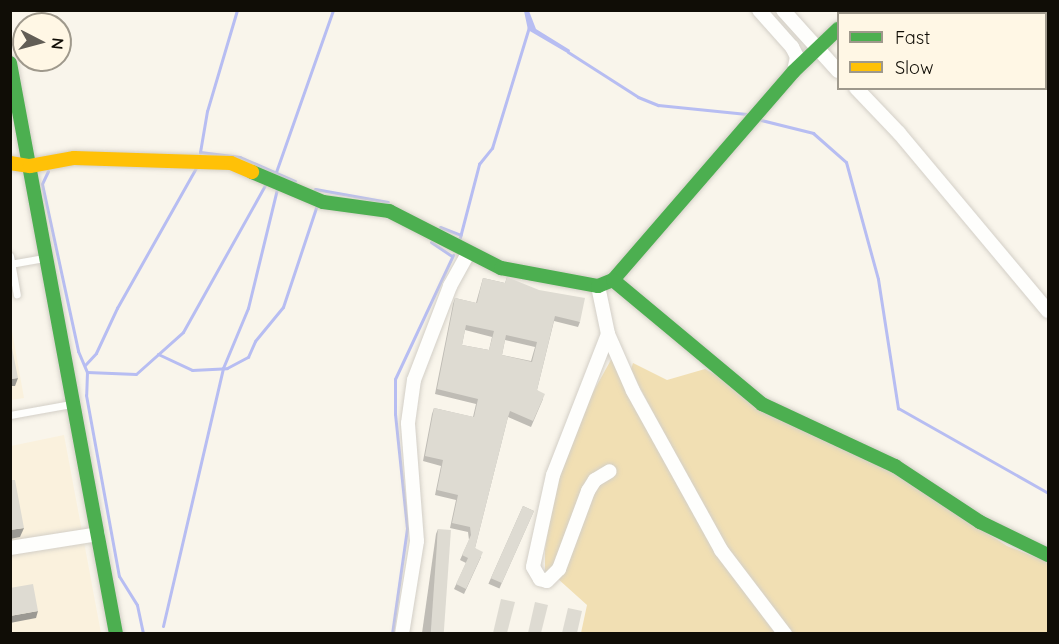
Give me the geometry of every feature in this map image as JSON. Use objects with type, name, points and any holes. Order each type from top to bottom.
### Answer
[{"type":"street","points":[[759,10],[792,47],[797,57],[794,71]]},
{"type":"street","points":[[783,10],[837,69]]},
{"type":"street","points":[[10,163],[30,166],[74,158],[231,163],[323,202],[389,211],[461,250],[501,268],[598,286],[613,280],[794,71],[819,50],[837,29]]},
{"type":"street","points":[[10,63],[116,633]]},
{"type":"street","points":[[858,90],[899,133],[1048,311]]},
{"type":"street","points":[[402,633],[417,541],[408,423],[414,380],[461,250]]},
{"type":"street","points":[[613,280],[658,314],[753,398],[895,466],[980,522],[1048,555]]},
{"type":"street","points":[[598,286],[608,334],[633,391],[721,550],[784,633]]},
{"type":"street","points":[[608,334],[553,475],[533,567],[540,579],[547,581],[559,568],[588,492],[595,480],[610,471]]},
{"type":"street","points":[[10,548],[98,534]]},
{"type":"lane","points":[[17,294],[11,261],[47,258]]},
{"type":"lane","points":[[10,415],[74,404]]},
{"type":"shaded area","points":[[10,320],[24,398],[11,400],[10,400]]},
{"type":"shaded area","points":[[612,358],[720,559],[775,633],[581,633],[587,605],[557,578],[604,469],[550,574],[545,571],[545,550],[556,476],[577,421]]},
{"type":"shaded area","points":[[633,363],[667,380],[705,369],[890,471],[1007,546],[1048,562],[1048,633],[792,633],[720,538],[640,388],[631,369]]},
{"type":"shaded area","points":[[64,435],[101,633],[11,634],[11,446]]},
{"type":"water","points":[[524,11],[529,11],[536,29],[570,50],[569,54],[528,30]]},
{"type":"building","points":[[507,277],[539,290],[585,298],[580,322],[555,316],[537,390],[545,394],[533,421],[510,411],[475,548],[483,552],[466,589],[456,584],[468,558],[462,555],[471,535],[470,527],[452,523],[458,495],[437,490],[443,460],[425,456],[434,408],[474,417],[478,399],[437,389],[455,298],[477,303],[483,278],[505,283]],"holes":[[[466,325],[494,331],[489,350],[462,345]],[[506,335],[537,342],[532,362],[502,355]]]},
{"type":"building","points":[[10,338],[18,378],[10,379]]},
{"type":"building","points":[[10,480],[15,480],[24,528],[10,530]]},
{"type":"building","points":[[523,506],[534,511],[502,583],[491,578]]},
{"type":"building","points":[[438,529],[451,530],[444,634],[431,634]]},
{"type":"building","points":[[33,584],[38,611],[10,616],[10,588]]},
{"type":"building","points":[[501,599],[515,602],[507,633],[493,633]]},
{"type":"building","points":[[535,602],[548,605],[541,633],[528,633]]},
{"type":"building","points":[[568,608],[582,611],[577,633],[562,633]]},
{"type":"waterway","points":[[237,10],[207,111],[200,152],[240,157],[295,181]]},
{"type":"waterway","points":[[276,172],[333,10]]},
{"type":"waterway","points":[[459,241],[479,164],[492,148],[529,27]]},
{"type":"waterway","points":[[568,52],[638,97],[658,105],[747,114]]},
{"type":"waterway","points":[[761,120],[813,133],[846,162],[878,279],[898,408],[1048,493]]},
{"type":"waterway","points":[[85,365],[96,353],[117,308],[196,168]]},
{"type":"waterway","points":[[48,171],[42,184],[78,351],[87,372],[86,395],[119,576],[137,605],[143,634]]},
{"type":"waterway","points":[[87,372],[136,374],[183,332],[265,185]]},
{"type":"waterway","points":[[163,626],[223,368],[248,308],[277,189]]},
{"type":"waterway","points":[[315,189],[388,202]]},
{"type":"waterway","points":[[158,354],[192,370],[227,368],[248,357],[255,341],[283,307],[317,205]]},
{"type":"waterway","points":[[440,227],[461,235]]},
{"type":"waterway","points":[[431,242],[452,256]]},
{"type":"waterway","points":[[392,634],[407,528],[395,414],[395,379],[453,255]]},
{"type":"traffic: fast","points":[[252,172],[323,202],[389,211],[501,268],[598,286],[613,280],[794,71],[837,30]]},
{"type":"traffic: fast","points":[[10,63],[116,634]]},
{"type":"traffic: fast","points":[[613,280],[762,404],[895,466],[980,522],[1048,555]]},
{"type":"traffic: slow","points":[[10,163],[30,166],[74,158],[231,163],[252,172]]}]
